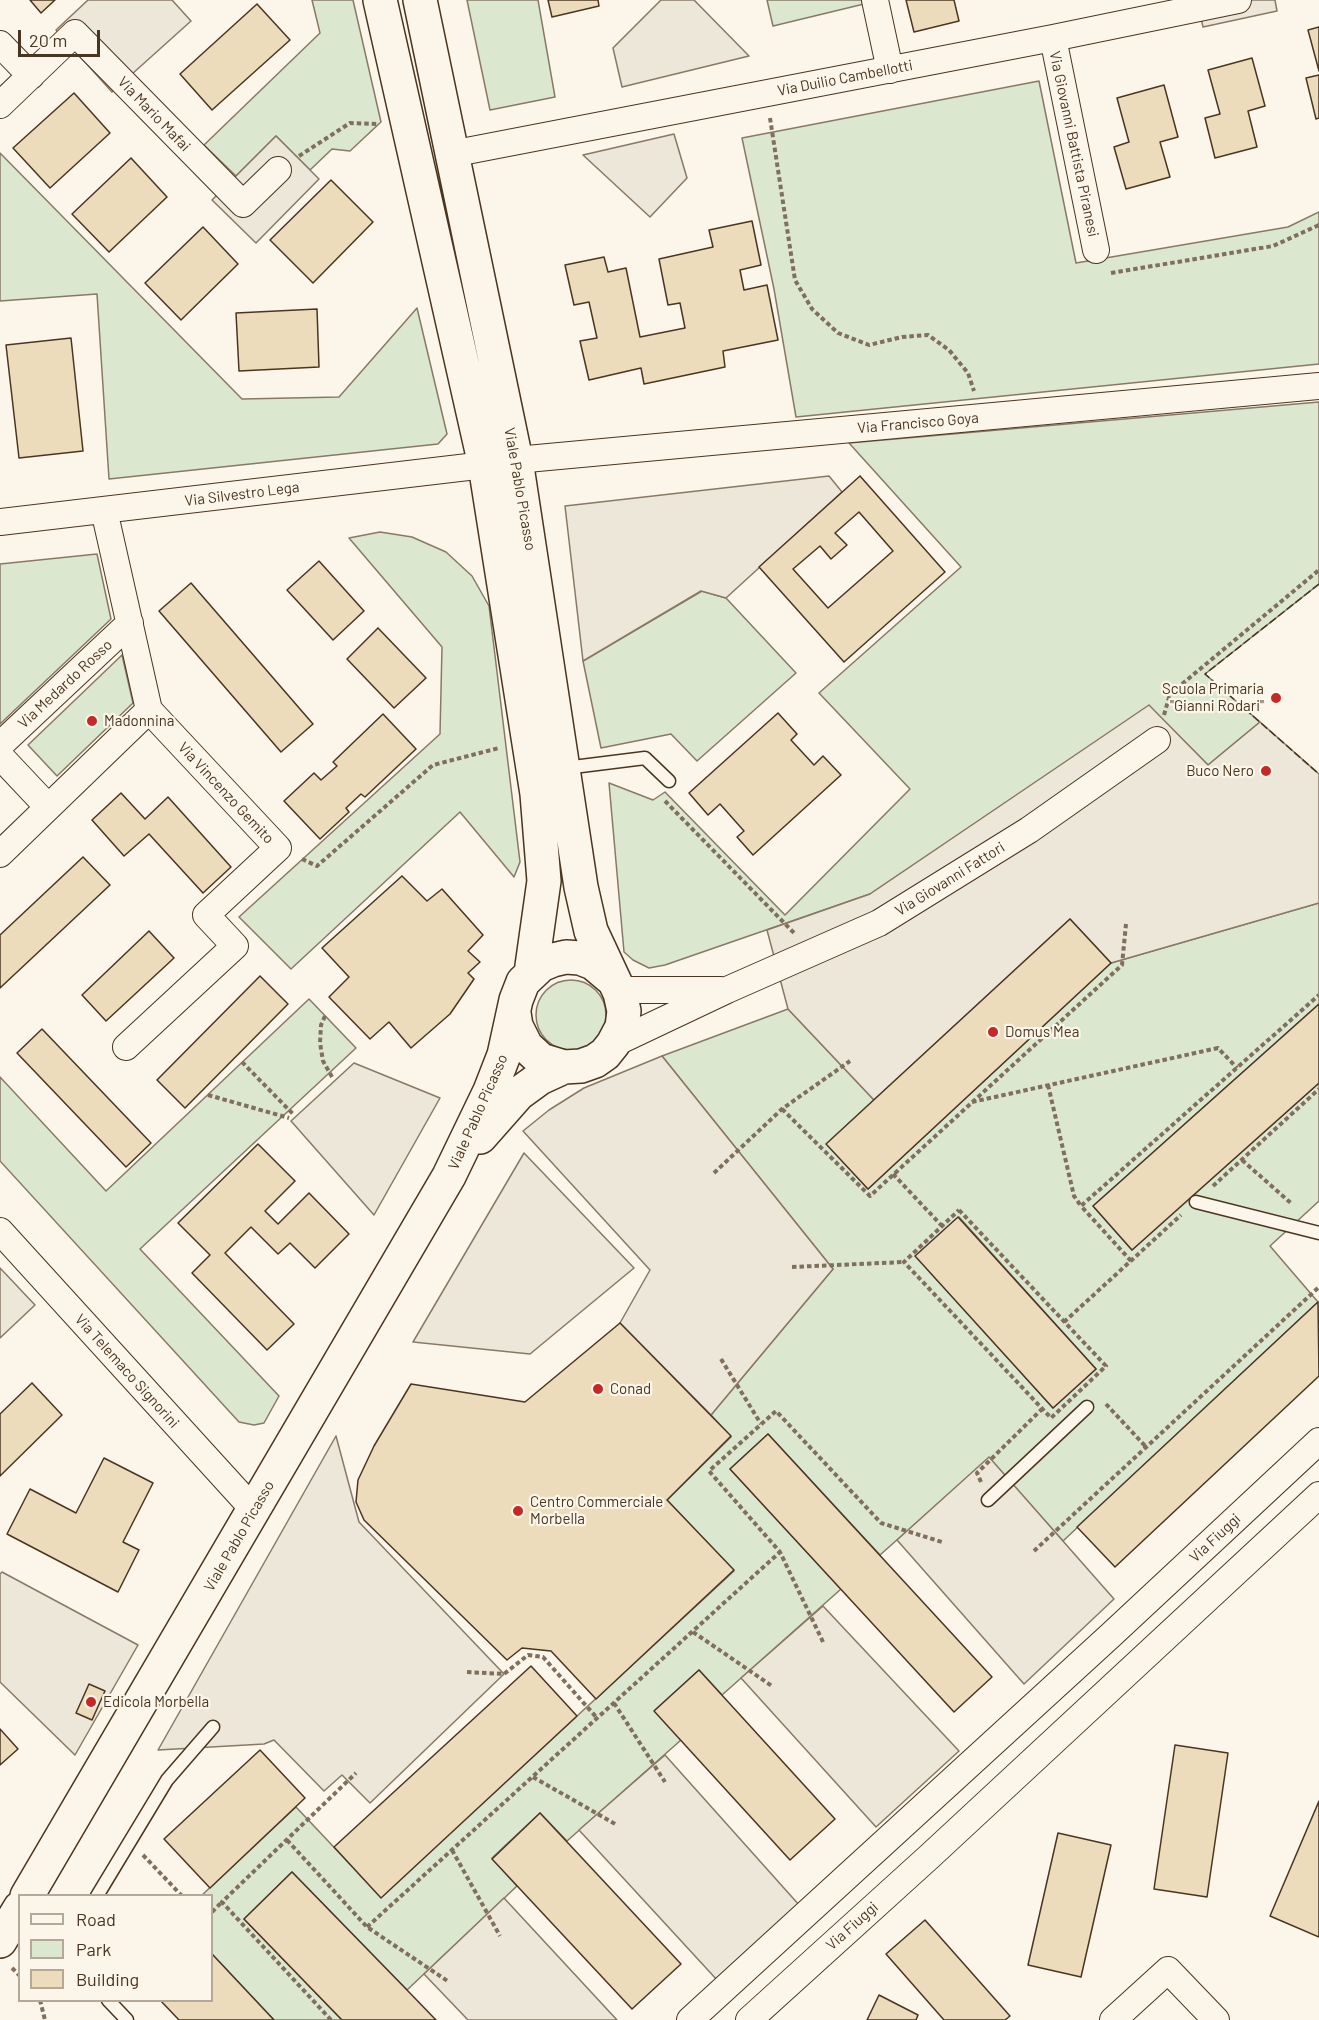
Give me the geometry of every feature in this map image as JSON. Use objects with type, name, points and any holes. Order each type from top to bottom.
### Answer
[{"type":"street","name":"Viale Pablo Picasso","points":[[28,1894],[449,1176],[490,1091],[504,1054],[519,991],[531,973],[544,881],[537,794],[529,740],[500,462],[380,0]]},
{"type":"street","name":"Viale Pablo Picasso","points":[[420,0],[451,154],[500,462],[563,768],[581,887],[591,931],[616,986],[624,1011],[622,1027],[613,1044],[595,1061],[581,1066],[564,1067],[541,1060],[526,1046],[516,1026],[514,1013]]},
{"type":"street","points":[[875,0],[890,70]]},
{"type":"street","name":"Via Duilio Cambellotti","points":[[451,154],[1238,2],[1238,0]]},
{"type":"street","name":"Via Mario Mafai","points":[[31,76],[75,33],[243,204],[278,170]]},
{"type":"street","name":"Via Giovanni Battista Piranesi","points":[[1053,38],[1096,250]]},
{"type":"street","points":[[0,44],[31,76],[0,105]]},
{"type":"street","name":"Via Francisco Goya","points":[[500,462],[1319,386]]},
{"type":"street","name":"Via Silvestro Lega","points":[[0,522],[500,462]]},
{"type":"street","name":"Via Medardo Rosso","points":[[104,510],[149,710]]},
{"type":"street","name":"Via Medardo Rosso","points":[[0,746],[130,623]]},
{"type":"street","points":[[0,854],[149,710]]},
{"type":"street","name":"Via Vincenzo Gemito","points":[[126,1047],[235,945],[206,915],[278,848],[149,710]]},
{"type":"street","name":"Via Giovanni Fattori","points":[[613,1044],[727,990],[879,923],[1009,843],[1157,740]]},
{"type":"street","points":[[0,756],[48,807]]},
{"type":"street","points":[[531,973],[541,965],[566,957],[580,958],[593,963],[616,986]]},
{"type":"street","name":"Via Giovanni Fattori","points":[[616,986],[629,990],[727,990]]},
{"type":"street","name":"Viale Pablo Picasso","points":[[449,1176],[518,1094],[540,1078],[564,1067]]},
{"type":"street","name":"Via Telemaco Signorini","points":[[0,1231],[254,1510]]},
{"type":"street","name":"Via Fiuggi","points":[[690,2020],[1111,1635],[1319,1441]]},
{"type":"street","name":"Via Fiuggi","points":[[749,2020],[930,1856],[1319,1495]]},
{"type":"street","points":[[1111,1635],[1137,1663]]},
{"type":"street","points":[[1064,1678],[1091,1705]]},
{"type":"street","points":[[901,1827],[930,1856]]},
{"type":"street","points":[[0,1941],[18,1911]]},
{"type":"street","points":[[747,1967],[774,1996]]},
{"type":"street","points":[[1113,2020],[1168,1970],[1216,2020]]},
{"type":"lane","points":[[563,768],[645,758],[666,778]]},
{"type":"lane","points":[[1196,1202],[1319,1233]]},
{"type":"lane","points":[[988,1500],[1087,1407]]},
{"type":"lane","points":[[98,1894],[167,1780],[213,1727]]},
{"type":"lane","points":[[109,2002],[127,2020]]},
{"type":"path","points":[[766,93],[795,280],[812,309],[838,333],[869,345],[902,337],[928,335],[949,350],[968,373],[983,417]]},
{"type":"path","points":[[278,170],[350,123],[381,125]]},
{"type":"path","points":[[1096,250],[1100,275],[1274,246],[1319,225]]},
{"type":"path","points":[[1170,694],[1319,570]]},
{"type":"path","points":[[278,848],[317,866],[433,765],[529,740]]},
{"type":"path","points":[[666,778],[656,792],[814,953]]},
{"type":"path","points":[[782,1108],[870,1196],[1122,965],[1126,924]]},
{"type":"path","points":[[1081,1206],[1319,995]]},
{"type":"path","points":[[325,1016],[321,1026],[320,1043],[323,1061],[332,1077]]},
{"type":"path","points":[[972,1102],[1218,1048],[1237,1068]]},
{"type":"path","points":[[242,1062],[293,1114]]},
{"type":"path","points":[[714,1173],[782,1108],[850,1062]]},
{"type":"path","points":[[1048,1085],[1074,1196],[1131,1261]]},
{"type":"path","points":[[208,1095],[289,1118]]},
{"type":"path","points":[[1242,1160],[1293,1206]]},
{"type":"path","points":[[893,1174],[942,1226]]},
{"type":"path","points":[[792,1268],[904,1262],[959,1210],[1106,1366],[1051,1418],[904,1262]]},
{"type":"path","points":[[1034,1551],[1319,1287]]},
{"type":"path","points":[[721,1359],[761,1424]]},
{"type":"path","points":[[1088,1383],[1095,1391]]},
{"type":"path","points":[[1102,1399],[1146,1447]]},
{"type":"path","points":[[988,1500],[977,1473],[1042,1409]]},
{"type":"path","points":[[823,1642],[780,1552],[709,1471],[776,1410],[881,1523],[942,1542]]},
{"type":"path","points":[[367,1927],[780,1552]]},
{"type":"path","points":[[693,1632],[772,1686]]},
{"type":"path","points":[[467,1672],[504,1674],[528,1655],[543,1658],[597,1718]]},
{"type":"path","points":[[614,1703],[665,1782]]},
{"type":"path","points":[[213,1911],[356,1773]]},
{"type":"path","points":[[532,1777],[617,1825]]},
{"type":"path","points":[[287,1840],[367,1927],[449,1982]]},
{"type":"path","points":[[130,1841],[180,1894]]},
{"type":"path","points":[[452,1850],[500,1936]]},
{"type":"path","points":[[222,1902],[332,2020]]},
{"type":"path","points":[[40,2002],[45,2020]]},
{"type":"green space","points":[[312,0],[353,0],[381,122],[350,151],[332,149],[310,170],[276,136],[236,176],[204,145],[320,33]]},
{"type":"green space","points":[[467,0],[538,0],[555,97],[490,110]]},
{"type":"green space","points":[[767,0],[863,0],[864,4],[773,26]]},
{"type":"green space","points":[[1039,81],[1076,263],[1288,227],[1319,212],[1319,364],[796,417],[774,289],[742,138]]},
{"type":"green space","points":[[0,153],[242,399],[339,397],[417,308],[447,434],[438,444],[109,479],[97,294],[0,301]]},
{"type":"green space","points":[[1319,402],[1319,584],[1205,674],[1260,722],[1208,765],[1149,706],[870,894],[665,965],[649,968],[633,960],[624,952],[609,783],[653,800],[665,792],[785,915],[910,789],[819,693],[961,567],[849,443]]},
{"type":"green space","points":[[380,532],[412,537],[446,552],[472,576],[489,606],[520,862],[514,877],[460,812],[291,969],[239,917],[440,734],[442,647],[349,538]]},
{"type":"green space","points":[[97,554],[111,619],[0,724],[0,564]]},
{"type":"green space","points":[[702,591],[726,598],[796,673],[697,761],[671,734],[601,748],[583,661]]},
{"type":"green space","points":[[122,655],[133,703],[57,776],[28,745]]},
{"type":"green space","points":[[1319,903],[1319,1004],[1093,1206],[1132,1250],[1319,1083],[1319,1201],[1270,1246],[1318,1302],[1063,1541],[989,1458],[880,1555],[768,1434],[730,1469],[841,1589],[722,1695],[699,1670],[655,1710],[681,1740],[567,1841],[540,1813],[492,1858],[517,1886],[407,1990],[292,1872],[244,1919],[342,2020],[274,2020],[213,1955],[213,1894],[203,1894],[296,1807],[381,1897],[734,1571],[667,1500],[731,1437],[711,1415],[833,1269],[662,1056],[788,1009],[874,1100],[827,1144],[868,1189],[1111,963]],"holes":[[[959,1217],[1096,1369],[1053,1408],[916,1256]]]},
{"type":"green space","points":[[578,980],[591,986],[600,995],[604,1001],[606,1015],[604,1029],[596,1040],[585,1048],[564,1050],[546,1040],[538,1029],[536,1008],[546,990],[557,982]]},
{"type":"green space","points":[[309,999],[356,1048],[140,1249],[279,1396],[264,1423],[254,1425],[239,1422],[0,1161],[0,1077],[106,1191]]},
{"type":"shaded area","points":[[88,0],[172,0],[191,21],[112,92],[56,30]]},
{"type":"shaded area","points":[[661,0],[694,0],[749,56],[622,87],[613,48]]},
{"type":"shaded area","points":[[1197,0],[1275,0],[1277,11],[1203,27]]},
{"type":"shaded area","points":[[674,134],[687,178],[650,217],[583,155]]},
{"type":"shaded area","points":[[276,136],[319,179],[256,243],[212,200]]},
{"type":"shaded area","points":[[829,476],[842,492],[726,598],[701,591],[583,661],[565,506]]},
{"type":"shaded area","points":[[1149,705],[1208,765],[1260,722],[1319,774],[1319,903],[1111,963],[1070,919],[874,1100],[788,1009],[767,930],[870,894]]},
{"type":"shaded area","points":[[662,1056],[833,1269],[711,1415],[620,1323],[650,1270],[523,1131],[549,1110],[584,1088]]},
{"type":"shaded area","points":[[354,1063],[440,1098],[374,1215],[291,1121]]},
{"type":"shaded area","points":[[524,1153],[634,1268],[530,1354],[413,1342]]},
{"type":"shaded area","points":[[0,1268],[35,1305],[0,1338]]},
{"type":"shaded area","points":[[336,1436],[359,1522],[504,1674],[370,1803],[342,1775],[324,1791],[274,1740],[264,1744],[158,1750]]},
{"type":"shaded area","points":[[989,1457],[1114,1599],[1024,1684],[897,1540]]},
{"type":"shaded area","points":[[2,1572],[138,1645],[75,1755],[0,1682],[0,1574]]},
{"type":"shaded area","points":[[823,1606],[959,1751],[876,1827],[741,1678]]},
{"type":"shaded area","points":[[665,1755],[800,1906],[718,1981],[579,1830]]},
{"type":"shaded area","points":[[504,1898],[617,2020],[468,2020],[424,1974]]},
{"type":"building","points":[[30,0],[55,0],[41,13]]},
{"type":"building","points":[[548,0],[598,0],[599,6],[552,17]]},
{"type":"building","points":[[906,0],[954,0],[959,21],[914,32]]},
{"type":"building","points":[[257,4],[290,40],[212,110],[180,74]]},
{"type":"building","points":[[1319,27],[1319,71],[1308,30]]},
{"type":"building","points":[[1252,58],[1265,106],[1248,111],[1257,147],[1215,158],[1205,118],[1220,114],[1208,70]]},
{"type":"building","points":[[1319,75],[1319,118],[1316,119],[1306,78]]},
{"type":"building","points":[[1164,85],[1178,137],[1160,142],[1170,177],[1126,189],[1114,147],[1129,142],[1117,98]]},
{"type":"building","points":[[74,93],[110,133],[50,188],[13,148]]},
{"type":"building","points":[[131,158],[167,197],[109,252],[72,214]]},
{"type":"building","points":[[331,180],[373,222],[313,283],[270,240]]},
{"type":"building","points":[[752,221],[761,265],[740,270],[744,290],[767,285],[778,340],[723,351],[725,367],[644,384],[641,368],[589,380],[580,341],[597,338],[589,302],[574,305],[565,265],[604,257],[608,272],[626,268],[640,337],[685,328],[680,303],[668,305],[659,259],[713,247],[709,230]]},
{"type":"building","points":[[203,227],[238,264],[181,320],[145,283]]},
{"type":"building","points":[[317,309],[319,367],[239,371],[236,313]]},
{"type":"building","points":[[71,338],[83,451],[19,458],[6,345]]},
{"type":"building","points":[[860,476],[945,572],[844,662],[759,567]],"holes":[[[859,512],[893,551],[828,608],[793,569],[820,546],[831,559],[847,545],[835,533]]]},
{"type":"building","points":[[319,561],[364,611],[333,640],[287,590]]},
{"type":"building","points":[[191,583],[313,724],[281,752],[159,611]]},
{"type":"building","points":[[378,628],[426,678],[394,708],[347,659]]},
{"type":"building","points":[[778,713],[797,734],[791,740],[814,765],[823,756],[841,775],[753,855],[737,837],[744,831],[720,804],[708,815],[689,793]]},
{"type":"building","points":[[383,714],[416,749],[365,797],[361,794],[346,808],[349,812],[320,839],[284,801],[314,773],[321,780],[337,766],[333,762]]},
{"type":"building","points":[[121,793],[145,819],[168,797],[231,867],[203,893],[149,834],[124,856],[92,820]]},
{"type":"building","points":[[83,857],[110,885],[0,988],[0,935]]},
{"type":"building","points":[[402,876],[427,901],[442,889],[483,935],[468,951],[480,962],[468,973],[474,979],[450,1014],[411,1048],[389,1022],[370,1039],[329,997],[349,977],[322,948]]},
{"type":"building","name":"Domus Mea","points":[[1070,919],[1111,963],[868,1189],[826,1144]]},
{"type":"building","points":[[149,931],[174,958],[106,1021],[82,995]]},
{"type":"building","points":[[260,976],[288,1004],[185,1108],[157,1080]]},
{"type":"building","points":[[1319,1004],[1319,1083],[1132,1250],[1093,1206]]},
{"type":"building","points":[[42,1029],[151,1143],[126,1167],[17,1053]]},
{"type":"building","points":[[258,1144],[295,1181],[265,1211],[278,1224],[309,1193],[349,1234],[315,1268],[290,1243],[278,1254],[251,1227],[225,1253],[294,1324],[267,1350],[192,1273],[210,1255],[178,1223]]},
{"type":"building","points":[[958,1217],[1096,1369],[1053,1408],[915,1256]]},
{"type":"building","points":[[1318,1302],[1319,1376],[1115,1567],[1077,1527]]},
{"type":"building","name":"Centro Commerciale Morbella","points":[[620,1323],[731,1436],[667,1500],[734,1570],[596,1699],[551,1651],[522,1648],[507,1660],[364,1520],[356,1502],[358,1480],[374,1446],[411,1384],[525,1402]]},
{"type":"building","points":[[32,1383],[62,1415],[0,1476],[0,1414]]},
{"type":"building","points":[[768,1434],[992,1677],[954,1712],[730,1469]]},
{"type":"building","points":[[104,1458],[153,1483],[123,1542],[139,1550],[118,1592],[7,1534],[30,1489],[76,1513]]},
{"type":"building","points":[[531,1666],[577,1716],[381,1898],[334,1847]]},
{"type":"building","points":[[699,1670],[835,1819],[790,1860],[654,1711]]},
{"type":"building","name":"Edicola Morbella","points":[[89,1684],[105,1691],[92,1720],[76,1713]]},
{"type":"building","points":[[0,1729],[18,1749],[0,1765]]},
{"type":"building","points":[[1175,1745],[1228,1753],[1207,1897],[1154,1889]]},
{"type":"building","points":[[260,1750],[305,1798],[210,1888],[164,1839]]},
{"type":"building","points":[[1319,1801],[1319,1937],[1270,1916]]},
{"type":"building","points":[[540,1813],[681,1964],[632,2009],[492,1859]]},
{"type":"building","points":[[1058,1833],[1111,1845],[1081,1977],[1028,1965]]},
{"type":"building","points":[[292,1872],[436,2020],[342,2020],[244,1919]]},
{"type":"building","points":[[925,1920],[1010,2016],[1005,2020],[944,2020],[886,1954]]},
{"type":"building","points":[[213,1955],[274,2020],[179,2020],[162,2002],[213,2002]]},
{"type":"building","points":[[879,1995],[918,2015],[916,2020],[867,2020]]},
{"type":"fence","points":[[1319,584],[1205,674],[1319,774]]},
{"type":"place","name":"Scuola Primaria \"Gianni Rodari\"","points":[[1276,698]]},
{"type":"place","name":"Madonnina","points":[[92,721]]},
{"type":"place","name":"Buco Nero","points":[[1266,771]]},
{"type":"place","name":"Domus Mea","points":[[993,1032]]},
{"type":"place","name":"Conad","points":[[598,1389]]},
{"type":"place","name":"Centro Commerciale Morbella","points":[[518,1511]]},
{"type":"place","name":"Edicola Morbella","points":[[91,1702]]}]
